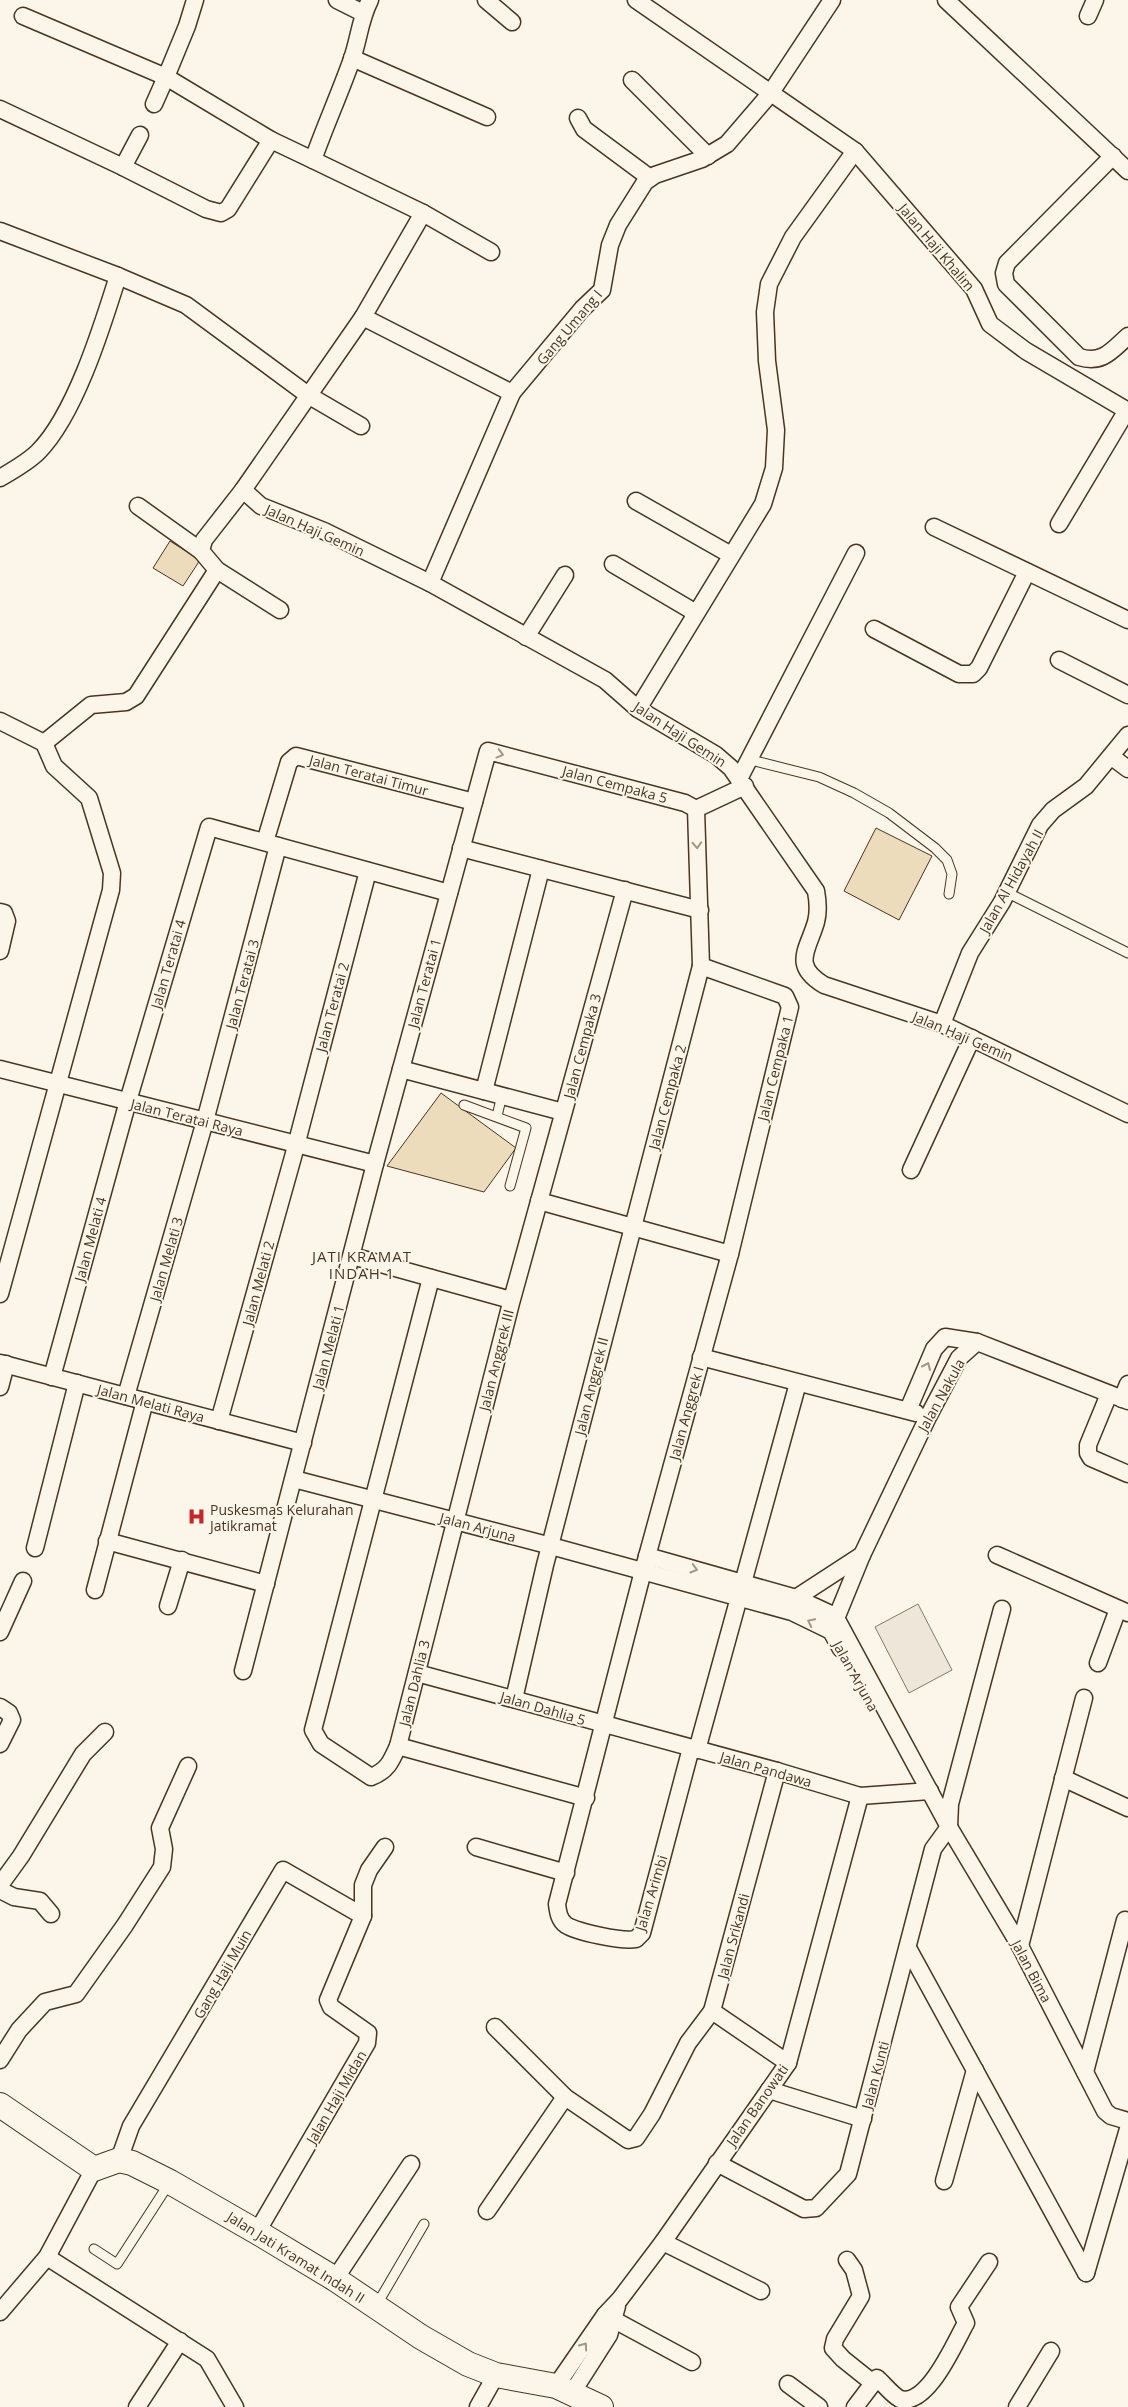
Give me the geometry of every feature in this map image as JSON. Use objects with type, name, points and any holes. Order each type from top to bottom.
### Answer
[{"type":"street","points":[[154,104],[187,26],[195,0]]},
{"type":"street","points":[[313,160],[352,58],[366,7],[337,0]]},
{"type":"street","points":[[486,0],[512,22]]},
{"type":"street","name":"Jalan Haji Khalim","points":[[636,0],[854,151],[974,289],[990,324],[1026,351],[1127,410]]},
{"type":"street","points":[[578,118],[584,129],[650,178],[708,156],[726,144],[770,94],[832,0]]},
{"type":"street","points":[[946,0],[1128,171]]},
{"type":"street","points":[[1088,16],[1094,0]]},
{"type":"street","points":[[23,16],[166,77],[271,140],[423,213],[491,252]]},
{"type":"street","points":[[352,58],[486,117]]},
{"type":"street","points":[[632,80],[708,156]]},
{"type":"street","points":[[0,109],[123,167],[206,209],[221,213],[228,209],[271,140]]},
{"type":"street","points":[[123,167],[140,135]]},
{"type":"street","points":[[638,708],[763,504],[774,468],[776,430],[768,361],[765,312],[770,284],[793,237],[854,151]]},
{"type":"street","points":[[1113,156],[1007,263],[1004,273],[1006,284],[1079,356],[1091,360],[1106,355],[1128,336]]},
{"type":"street","name":"Gang Umang I","points":[[430,583],[512,392],[582,310],[602,290],[610,246],[618,225],[639,191],[650,178]]},
{"type":"street","points":[[201,551],[204,540],[244,490],[363,317],[423,213]]},
{"type":"street","points":[[0,232],[118,276],[186,305],[308,395],[361,426]]},
{"type":"street","points":[[0,478],[38,452],[66,413],[98,334],[118,276]]},
{"type":"street","points":[[363,317],[512,392]]},
{"type":"street","points":[[1059,524],[1127,410]]},
{"type":"street","name":"Jalan Haji Gemin","points":[[244,490],[260,506],[324,531],[430,583],[605,680],[638,708],[716,755],[743,781],[762,815],[816,891],[819,906],[816,921],[804,951],[804,965],[812,978],[824,985],[942,1024],[1128,1114]]},
{"type":"street","points":[[636,501],[731,555]]},
{"type":"street","points":[[138,506],[201,551],[217,570],[280,610]]},
{"type":"street","points":[[934,527],[1128,620]]},
{"type":"street","points":[[701,966],[696,809],[743,781],[750,760],[856,553]]},
{"type":"street","points":[[613,564],[696,613]]},
{"type":"street","points":[[44,743],[91,705],[126,702],[136,696],[217,570]]},
{"type":"street","points":[[874,629],[959,674],[973,674],[979,668],[1027,572]]},
{"type":"street","points":[[526,637],[565,575]]},
{"type":"street","points":[[1059,660],[1128,696]]},
{"type":"street","points":[[0,721],[44,743],[54,766],[89,798],[112,873],[111,890],[0,1294]]},
{"type":"street","name":"Jalan Al Hidayah II","points":[[942,1024],[970,953],[1006,892],[1040,825],[1053,810],[1086,786],[1128,735]]},
{"type":"street","name":"Jalan Cempaka 5","points":[[474,802],[488,751],[685,803],[696,809]]},
{"type":"street","name":"Jalan Teratai Timur","points":[[272,844],[289,762],[296,756],[474,802]]},
{"type":"street","points":[[1112,756],[1128,769]]},
{"type":"street","name":"Jalan Teratai 1","points":[[375,1164],[474,802]]},
{"type":"street","name":"Jalan Teratai 4","points":[[128,1102],[209,827],[272,844]]},
{"type":"street","points":[[272,844],[449,892]]},
{"type":"street","name":"Jalan Teratai 3","points":[[205,1121],[272,844]]},
{"type":"street","points":[[461,848],[700,910]]},
{"type":"street","points":[[484,1090],[541,869]]},
{"type":"street","name":"Jalan Teratai 2","points":[[296,1144],[368,871]]},
{"type":"street","name":"Jalan Cempaka 3","points":[[539,1201],[624,890]]},
{"type":"street","points":[[0,912],[4,913],[7,921],[0,951]]},
{"type":"street","name":"Jalan Cempaka 2","points":[[633,1227],[701,966]]},
{"type":"street","name":"Jalan Cempaka 1","points":[[701,966],[785,996],[790,1007],[730,1254]]},
{"type":"street","points":[[911,1170],[972,1038]]},
{"type":"street","points":[[401,1068],[563,1112]]},
{"type":"street","name":"Jalan Teratai Raya","points":[[0,1069],[375,1164]]},
{"type":"street","name":"Jalan Melati 4","points":[[52,1377],[128,1102]]},
{"type":"street","name":"Jalan Melati 3","points":[[126,1396],[205,1121]]},
{"type":"street","name":"Jalan Melati 2","points":[[220,1421],[296,1144]]},
{"type":"street","name":"Jalan Melati 1","points":[[243,1671],[375,1164]]},
{"type":"street","points":[[539,1201],[730,1254]]},
{"type":"street","name":"Jalan Anggrek III","points":[[454,1520],[539,1201]]},
{"type":"street","name":"Jalan Anggrek II","points":[[514,1699],[551,1546],[633,1227]]},
{"type":"street","name":"Jalan Anggrek I","points":[[645,1564],[730,1254]]},
{"type":"street","points":[[352,1256],[512,1300]]},
{"type":"street","points":[[374,1500],[431,1278]]},
{"type":"street","name":"Jalan Nakula","points":[[908,1410],[934,1349],[945,1337],[977,1342]]},
{"type":"street","points":[[977,1342],[1120,1398]]},
{"type":"street","name":"Jalan Nakula","points":[[833,1624],[862,1555],[928,1417],[959,1358],[977,1342]]},
{"type":"street","points":[[701,1357],[908,1410],[928,1417]]},
{"type":"street","points":[[0,1388],[3,1364]]},
{"type":"street","name":"Jalan Melati Raya","points":[[3,1364],[303,1443]]},
{"type":"street","points":[[35,1548],[77,1383]]},
{"type":"street","points":[[694,1749],[741,1591],[798,1383]]},
{"type":"street","points":[[1128,1384],[1088,1444],[1088,1453],[1091,1458],[1128,1474]]},
{"type":"street","points":[[95,1590],[145,1401]]},
{"type":"street","name":"Jalan Arjuna","points":[[294,1479],[551,1546],[645,1564],[794,1605],[833,1624],[924,1792],[940,1811]]},
{"type":"street","name":"Jalan Dahlia 3","points":[[374,1500],[313,1730],[321,1744],[371,1777],[382,1773],[390,1764],[398,1746],[454,1520]]},
{"type":"street","points":[[107,1541],[266,1584]]},
{"type":"street","points":[[794,1605],[862,1555]]},
{"type":"street","points":[[997,1555],[1123,1611],[1098,1663]]},
{"type":"street","points":[[168,1606],[182,1560]]},
{"type":"street","name":"Jalan Dahlia 5","points":[[416,1673],[604,1725],[645,1564]]},
{"type":"street","points":[[0,1632],[23,1581]]},
{"type":"street","points":[[949,1827],[950,1804],[1002,1609]]},
{"type":"street","points":[[1020,1946],[1084,1698]]},
{"type":"street","points":[[0,1708],[10,1713],[12,1720],[0,1744]]},
{"type":"street","name":"Jalan Pandawa","points":[[604,1725],[777,1771],[860,1796],[924,1792]]},
{"type":"street","name":"Jalan Arimbi","points":[[604,1725],[557,1904],[559,1916],[566,1925],[617,1940],[636,1940],[642,1933],[694,1749]]},
{"type":"street","points":[[0,1885],[21,1856],[83,1754],[105,1732]]},
{"type":"street","points":[[398,1746],[586,1798]]},
{"type":"street","points":[[0,2060],[19,2030],[45,2002],[76,1994],[130,1917],[162,1867],[164,1849],[160,1828],[188,1766]]},
{"type":"street","name":"Jalan Srikandi","points":[[712,2011],[777,1771]]},
{"type":"street","points":[[1063,1778],[1128,1808]]},
{"type":"street","name":"Jalan Banowati","points":[[564,2390],[610,2335],[609,2316],[620,2299],[663,2242],[788,2062],[860,1796]]},
{"type":"street","name":"Jalan Bima","points":[[940,1811],[1020,1946],[1105,2110],[1111,2116],[1128,2121]]},
{"type":"street","name":"Jalan Kunti","points":[[717,2163],[804,2209],[816,2208],[848,2174],[933,1849],[949,1827]]},
{"type":"street","points":[[363,1916],[363,1885],[369,1870],[385,1847]]},
{"type":"street","points":[[476,1847],[566,1873]]},
{"type":"street","name":"Gang Haji Muin","points":[[119,2160],[131,2126],[283,1870],[363,1916]]},
{"type":"street","points":[[0,1890],[14,1897],[40,1901],[51,1914]]},
{"type":"street","name":"Jalan Haji Midan","points":[[257,2232],[368,2043],[368,2033],[331,2007],[328,2000],[363,1916]]},
{"type":"street","points":[[1085,2072],[1125,1920]]},
{"type":"street","points":[[908,1948],[1086,2273],[1128,2129]]},
{"type":"street","points":[[495,2027],[565,2096],[621,2138],[628,2140],[636,2138],[652,2114],[688,2042],[712,2011],[788,2062]]},
{"type":"street","points":[[944,2181],[975,2070]]},
{"type":"street","points":[[769,2090],[863,2119]]},
{"type":"street","points":[[487,2211],[565,2096]]},
{"type":"street","points":[[3,2112],[94,2170]]},
{"type":"street","points":[[0,2312],[47,2257],[94,2170],[119,2160]]},
{"type":"street","name":"Jalan Jati Kramat Indah II","points":[[119,2160],[132,2163],[170,2182],[257,2232],[335,2279],[421,2337],[468,2364],[496,2375],[564,2390],[601,2407]]},
{"type":"street","points":[[335,2279],[411,2164]]},
{"type":"street","points":[[663,2242],[761,2291]]},
{"type":"street","points":[[47,2257],[207,2360],[235,2407]]},
{"type":"street","points":[[847,2260],[854,2270],[860,2296],[835,2340],[833,2348],[843,2359],[873,2383]]},
{"type":"street","points":[[855,2407],[877,2378],[900,2399],[908,2401],[920,2399],[930,2390],[966,2323],[959,2307],[989,2262]]},
{"type":"street","points":[[609,2316],[692,2362]]},
{"type":"street","points":[[137,2407],[180,2341]]},
{"type":"street","points":[[1017,2407],[1051,2351]]},
{"type":"street","points":[[478,2407],[496,2375]]},
{"type":"street","points":[[788,2384],[819,2407]]},
{"type":"lane","points":[[750,760],[819,777],[854,793],[889,813],[935,848],[947,860],[952,874],[949,894]]},
{"type":"lane","points":[[1006,892],[1128,953]]},
{"type":"lane","points":[[497,1116],[502,1095]]},
{"type":"lane","points":[[464,1105],[526,1128],[510,1186]]},
{"type":"lane","points":[[94,2249],[117,2264],[170,2182]]},
{"type":"lane","points":[[375,2307],[424,2224]]},
{"type":"shaded area","points":[[918,1604],[952,1670],[909,1693],[875,1627]]},
{"type":"building","points":[[170,541],[200,560],[183,586],[153,568]]},
{"type":"building","points":[[876,828],[932,856],[899,920],[844,891]]},
{"type":"building","points":[[441,1093],[516,1148],[484,1192],[387,1166]]},
{"type":"place","name":"Puskesmas Kelurahan Jatikramat","points":[[196,1517]]},
{"type":"district","name":"JATI KRAMAT INDAH 1","points":[[362,1264]]}]
